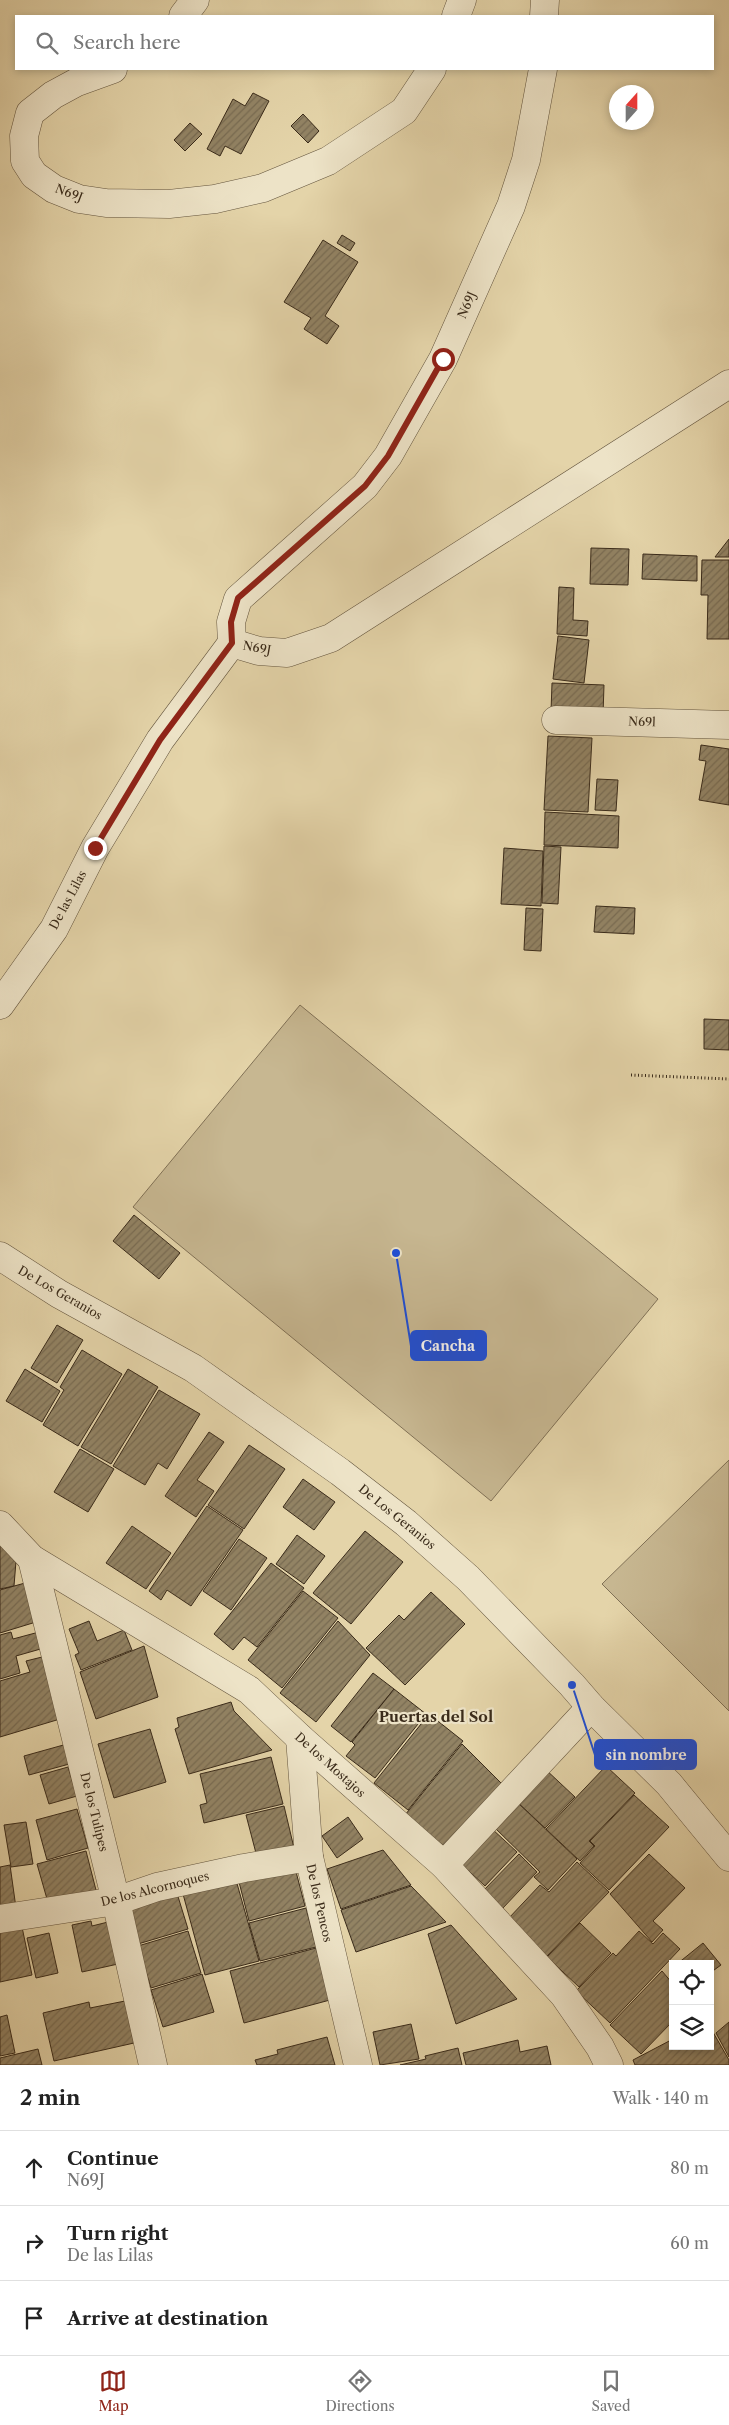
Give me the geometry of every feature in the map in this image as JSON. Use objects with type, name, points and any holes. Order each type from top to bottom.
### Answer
[{"type":"street","points":[[184,15],[195,0]]},
{"type":"street","points":[[456,15],[462,0]]},
{"type":"street","points":[[544,15],[545,0]]},
{"type":"street","name":"N69J","points":[[109,70],[76,82],[53,95],[30,113],[24,136],[25,161],[34,175],[54,188],[79,199],[106,203],[169,204],[215,199],[263,188],[328,160],[404,111],[431,70]]},
{"type":"street","name":"N69J","points":[[543,70],[526,160],[511,206],[443,359],[388,456],[365,486],[238,598],[231,622],[232,643],[258,651],[287,653],[330,638],[729,384]]},
{"type":"street","name":"De las Lilas","points":[[0,1005],[54,930],[95,848],[160,740],[232,643]]},
{"type":"street","name":"N69l","points":[[556,720],[729,725]]},
{"type":"street","name":"De Los Geranios","points":[[0,1256],[58,1294],[193,1368],[340,1472],[406,1522],[468,1578],[572,1685],[591,1708],[669,1784],[729,1857]]},
{"type":"street","name":"De los Mostajos","points":[[0,1525],[32,1560],[249,1690],[444,1866],[564,1995],[602,2059]]},
{"type":"street","name":"De los Tulipes","points":[[32,1560],[116,1901],[153,2065]]},
{"type":"street","points":[[444,1866],[591,1708]]},
{"type":"street","name":"De los Pencos","points":[[300,1738],[309,1857],[358,2065]]},
{"type":"street","name":"De los Alcornoques","points":[[0,1919],[116,1901],[156,1887],[244,1868],[309,1857]]},
{"type":"path","points":[[631,1075],[729,1079]]},
{"type":"shaded area","points":[[300,1005],[658,1299],[491,1501],[133,1207]]},
{"type":"shaded area","points":[[729,1460],[729,1711],[602,1584]]},
{"type":"building","points":[[253,93],[269,101],[241,154],[225,146],[220,156],[207,149],[233,99],[245,106]]},
{"type":"building","points":[[303,114],[319,131],[308,143],[291,126]]},
{"type":"building","points":[[190,123],[202,134],[185,151],[174,140]]},
{"type":"building","points":[[342,235],[355,243],[350,251],[337,243]]},
{"type":"building","points":[[323,240],[358,262],[325,316],[339,326],[327,344],[304,329],[311,318],[284,302]]},
{"type":"building","points":[[729,539],[729,557],[715,557]]},
{"type":"building","points":[[591,548],[629,549],[628,585],[590,584]]},
{"type":"building","points":[[643,554],[697,556],[697,581],[642,579]]},
{"type":"building","points":[[702,560],[729,560],[729,639],[707,639],[708,595],[701,595]]},
{"type":"building","points":[[559,587],[574,588],[573,620],[588,621],[587,636],[557,634]]},
{"type":"building","points":[[558,636],[589,640],[584,683],[553,679]]},
{"type":"building","points":[[552,683],[604,685],[603,715],[551,712]]},
{"type":"building","points":[[548,736],[592,738],[588,812],[544,810]]},
{"type":"building","points":[[701,745],[729,749],[729,805],[699,800],[706,761],[699,760]]},
{"type":"building","points":[[597,779],[618,780],[616,811],[595,810]]},
{"type":"building","points":[[545,812],[619,816],[618,848],[544,845]]},
{"type":"building","points":[[544,846],[561,847],[558,904],[542,903]]},
{"type":"building","points":[[504,848],[543,851],[541,906],[501,904]]},
{"type":"building","points":[[596,906],[635,908],[634,934],[594,932]]},
{"type":"building","points":[[526,908],[543,909],[541,951],[524,950]]},
{"type":"building","points":[[704,1019],[729,1020],[729,1050],[704,1049]]},
{"type":"building","points":[[134,1215],[180,1253],[159,1279],[113,1241]]},
{"type":"building","points":[[57,1325],[83,1340],[57,1383],[31,1368]]},
{"type":"building","points":[[82,1350],[122,1374],[78,1446],[43,1425],[64,1390],[60,1387]]},
{"type":"building","points":[[25,1369],[60,1391],[42,1422],[6,1401]]},
{"type":"building","points":[[128,1369],[158,1387],[111,1464],[81,1447]]},
{"type":"building","points":[[159,1390],[200,1414],[167,1469],[158,1463],[145,1485],[113,1466]]},
{"type":"building","points":[[209,1432],[224,1442],[197,1480],[214,1491],[196,1517],[165,1496]]},
{"type":"building","points":[[249,1445],[285,1469],[244,1529],[208,1505]]},
{"type":"building","points":[[80,1449],[114,1469],[88,1512],[54,1492]]},
{"type":"building","points":[[303,1479],[335,1502],[314,1530],[283,1507]]},
{"type":"building","points":[[207,1506],[243,1530],[191,1606],[167,1590],[161,1600],[149,1591]]},
{"type":"building","points":[[132,1526],[171,1553],[146,1589],[106,1563]]},
{"type":"building","points":[[365,1531],[403,1562],[351,1624],[313,1593]]},
{"type":"building","points":[[297,1535],[325,1556],[304,1584],[276,1564]]},
{"type":"building","points":[[239,1539],[267,1558],[231,1610],[203,1591]]},
{"type":"building","points":[[0,1545],[16,1561],[14,1586],[0,1589]]},
{"type":"building","points":[[271,1563],[304,1588],[257,1647],[244,1637],[233,1650],[214,1634]]},
{"type":"building","points":[[25,1583],[36,1622],[0,1633],[0,1590]]},
{"type":"building","points":[[303,1591],[338,1618],[282,1688],[248,1660]]},
{"type":"building","points":[[431,1592],[465,1624],[405,1685],[366,1648],[399,1615],[404,1620]]},
{"type":"building","points":[[89,1621],[97,1641],[124,1630],[132,1650],[81,1670],[75,1655],[79,1653],[69,1629]]},
{"type":"building","points":[[338,1621],[370,1655],[316,1722],[280,1693]]},
{"type":"building","points":[[11,1632],[13,1639],[39,1632],[44,1648],[16,1656],[20,1673],[0,1679],[0,1635]]},
{"type":"building","points":[[144,1646],[158,1697],[96,1719],[80,1672]]},
{"type":"building","points":[[42,1657],[60,1719],[0,1737],[0,1681],[30,1672],[26,1661]]},
{"type":"building","points":[[373,1673],[394,1689],[351,1742],[331,1726]]},
{"type":"building","points":[[394,1689],[426,1714],[375,1778],[346,1756],[355,1745],[352,1742]]},
{"type":"building","points":[[231,1702],[234,1711],[272,1750],[189,1774],[175,1729],[179,1727],[177,1718]]},
{"type":"building","points":[[429,1714],[463,1741],[408,1810],[374,1783]]},
{"type":"building","points":[[150,1729],[166,1782],[114,1798],[98,1744]]},
{"type":"building","points":[[67,1744],[73,1763],[29,1775],[24,1756]]},
{"type":"building","points":[[462,1744],[503,1785],[450,1851],[405,1815]]},
{"type":"building","points":[[271,1757],[283,1804],[204,1823],[200,1805],[207,1803],[200,1774]]},
{"type":"building","points":[[606,1766],[635,1793],[589,1841],[594,1846],[580,1861],[546,1829]]},
{"type":"building","points":[[68,1767],[77,1796],[49,1804],[40,1775]]},
{"type":"building","points":[[543,1767],[575,1797],[545,1828],[513,1798]]},
{"type":"building","points":[[634,1795],[669,1827],[609,1890],[580,1863],[595,1846],[590,1841]]},
{"type":"building","points":[[518,1803],[577,1859],[548,1890],[534,1877],[540,1872],[495,1828]]},
{"type":"building","points":[[284,1806],[294,1848],[257,1857],[246,1815]]},
{"type":"building","points":[[77,1809],[88,1848],[47,1860],[36,1820]]},
{"type":"building","points":[[348,1817],[363,1839],[337,1858],[322,1836]]},
{"type":"building","points":[[26,1822],[33,1864],[11,1867],[4,1825]]},
{"type":"building","points":[[491,1828],[517,1852],[485,1886],[458,1861]]},
{"type":"building","points":[[383,1850],[411,1885],[341,1909],[327,1869]]},
{"type":"building","points":[[86,1851],[97,1894],[49,1906],[37,1864]]},
{"type":"building","points":[[519,1854],[537,1872],[502,1909],[483,1891]]},
{"type":"building","points":[[649,1854],[685,1888],[653,1921],[663,1930],[652,1942],[610,1894]]},
{"type":"building","points":[[577,1862],[609,1892],[547,1956],[508,1919],[540,1885],[549,1892]]},
{"type":"building","points":[[10,1865],[16,1908],[0,1910],[0,1867]]},
{"type":"building","points":[[295,1868],[305,1906],[249,1921],[239,1882]]},
{"type":"building","points":[[236,1880],[259,1961],[205,1975],[183,1894]]},
{"type":"building","points":[[411,1886],[446,1922],[356,1952],[341,1910]]},
{"type":"building","points":[[176,1890],[188,1929],[138,1944],[126,1905]]},
{"type":"building","points":[[306,1908],[316,1947],[260,1961],[249,1923]]},
{"type":"building","points":[[91,1921],[92,1926],[108,1922],[118,1964],[82,1972],[72,1925]]},
{"type":"building","points":[[580,1923],[611,1953],[579,1987],[547,1957]]},
{"type":"building","points":[[451,1925],[517,1999],[456,2024],[428,1934]]},
{"type":"building","points":[[22,1927],[32,1975],[0,1982],[0,1932]]},
{"type":"building","points":[[188,1931],[201,1973],[151,1988],[138,1946]]},
{"type":"building","points":[[639,1931],[653,1944],[663,1933],[680,1949],[610,2023],[576,1991],[613,1953],[616,1956]]},
{"type":"building","points":[[49,1933],[58,1973],[36,1978],[27,1938]]},
{"type":"building","points":[[703,1943],[721,1965],[714,1970],[714,1960],[682,1960]]},
{"type":"building","points":[[316,1948],[330,2000],[244,2023],[230,1971]]},
{"type":"building","points":[[662,1971],[669,1979],[669,2025],[641,2054],[610,2025]]},
{"type":"building","points":[[202,1974],[214,2012],[163,2027],[151,1990]]},
{"type":"building","points":[[125,2001],[134,2043],[54,2061],[43,2013],[89,2002],[90,2008]]},
{"type":"building","points":[[7,2015],[15,2053],[0,2056],[0,2017]]},
{"type":"building","points":[[729,2022],[729,2057],[716,2033]]},
{"type":"building","points":[[411,2024],[419,2059],[380,2065],[373,2032]]},
{"type":"building","points":[[714,2034],[729,2060],[729,2065],[635,2065],[633,2060],[669,2041],[669,2050],[714,2050]]},
{"type":"building","points":[[327,2037],[335,2065],[257,2065],[255,2060],[278,2054],[277,2050]]},
{"type":"building","points":[[518,2040],[520,2052],[547,2046],[551,2065],[466,2065],[463,2053]]},
{"type":"building","points":[[458,2048],[462,2065],[400,2065],[426,2059],[425,2056]]},
{"type":"building","points":[[38,2049],[42,2065],[0,2065],[0,2058]]},
{"type":"place","name":"Cancha","points":[[396,1253]]},
{"type":"place","name":"sin nombre","points":[[572,1685]]},
{"type":"district","name":"Puertas del Sol","points":[[436,1717]]},
{"type":"route","points":[[95,848],[160,740],[232,643],[231,622],[238,598],[365,486],[388,456],[443,359]]}]
